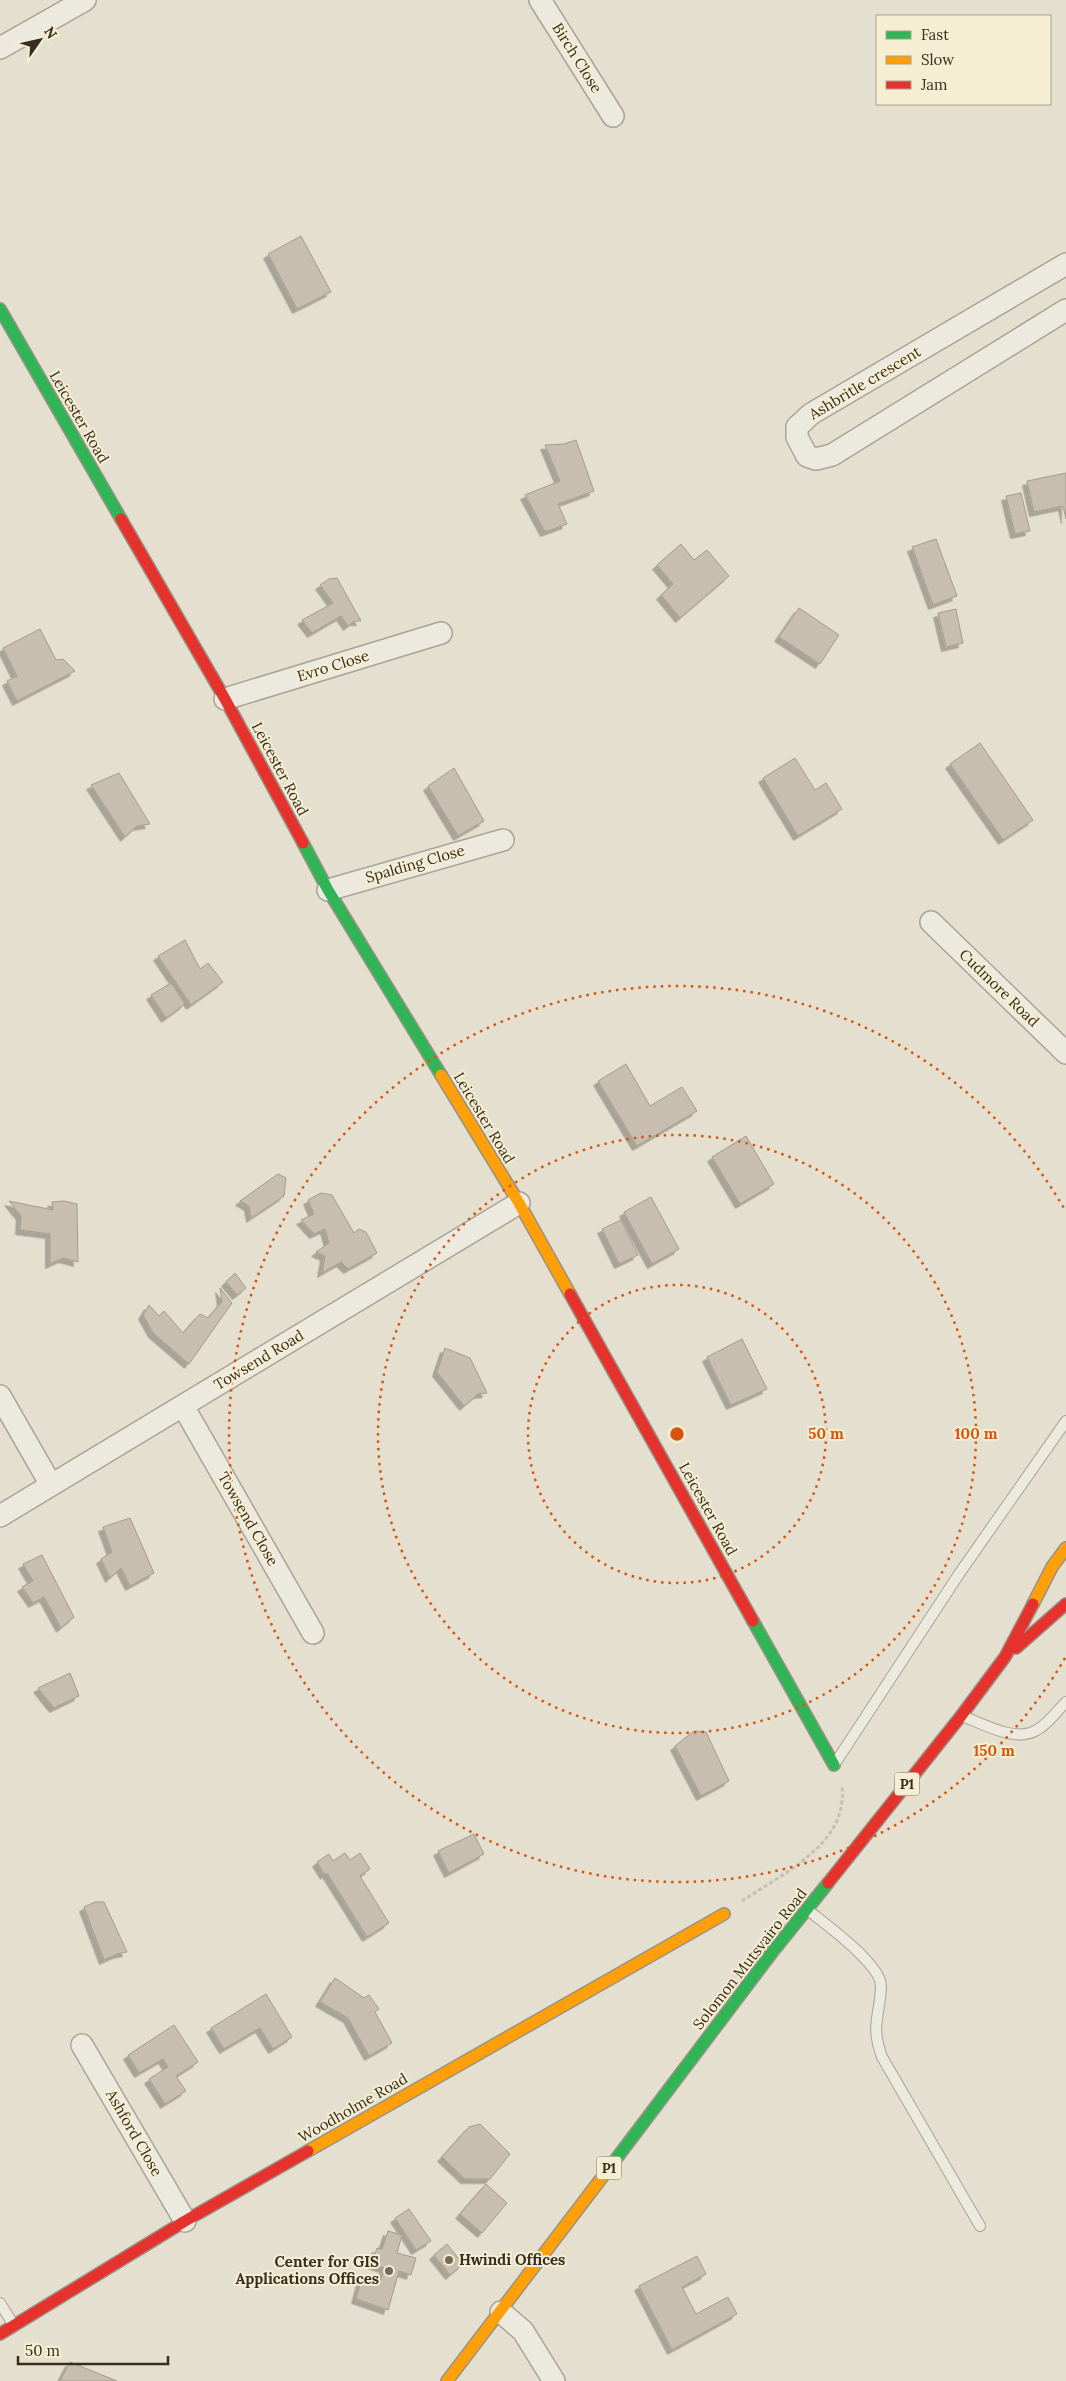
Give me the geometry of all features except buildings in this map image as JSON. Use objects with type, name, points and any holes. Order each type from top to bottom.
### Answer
[{"type":"main road","name":"Leicester Road","points":[[0,309],[225,699],[328,890],[519,1204],[834,1765]]},
{"type":"main road","name":"Solomon Mutsvairo Road","points":[[447,2381],[502,2312],[723,2017],[961,1716],[1005,1657],[1052,1567],[1066,1548]]},
{"type":"main road","name":"P1","points":[[1005,1657],[1066,1604]]},
{"type":"main road","name":"Woodholme Road","points":[[0,2334],[185,2221],[724,1914]]},
{"type":"street","points":[[0,48],[85,0]]},
{"type":"street","name":"Birch Close","points":[[540,0],[614,116]]},
{"type":"street","name":"Ashbritle crescent","points":[[1066,264],[811,414],[797,427],[797,437],[807,456],[816,459],[832,455],[1066,310]]},
{"type":"street","name":"Evro Close","points":[[225,699],[441,632]]},
{"type":"street","name":"Spalding Close","points":[[328,890],[503,840]]},
{"type":"street","name":"Cudmore Road","points":[[931,922],[1066,1053]]},
{"type":"street","name":"Towsend Road","points":[[0,1516],[519,1204]]},
{"type":"street","points":[[0,1396],[52,1485]]},
{"type":"street","name":"Towsend Close","points":[[183,1406],[313,1633]]},
{"type":"street","name":"Ashford Close","points":[[82,2045],[185,2221]]},
{"type":"street","points":[[502,2312],[523,2332],[554,2381]]},
{"type":"lane","points":[[834,1765],[959,1574],[1066,1420]]},
{"type":"lane","points":[[961,1716],[1013,1735],[1027,1734],[1038,1730],[1066,1702]]},
{"type":"lane","points":[[807,1909],[845,1940],[878,1973],[881,1984],[875,2024],[877,2042],[882,2057],[980,2226]]},
{"type":"lane","points":[[0,2303],[14,2325]]},
{"type":"path","points":[[724,1914],[813,1853],[830,1836],[841,1814],[843,1789],[834,1765]]},
{"type":"traffic: fast","points":[[0,309],[121,519]]},
{"type":"traffic: fast","points":[[303,843],[328,890],[441,1075]]},
{"type":"traffic: fast","points":[[753,1621],[834,1765]]},
{"type":"traffic: fast","points":[[610,2167],[774,1950],[828,1883]]},
{"type":"traffic: slow","points":[[441,1075],[519,1203],[570,1294]]},
{"type":"traffic: slow","points":[[1033,1604],[1052,1567],[1066,1548]]},
{"type":"traffic: slow","points":[[308,2151],[724,1914]]},
{"type":"traffic: slow","points":[[447,2381],[610,2167]]},
{"type":"traffic: jam","points":[[121,519],[225,699],[303,843]]},
{"type":"traffic: jam","points":[[570,1294],[753,1621]]},
{"type":"traffic: jam","points":[[828,1883],[961,1716],[1005,1657],[1033,1604]]},
{"type":"traffic: jam","points":[[1016,1648],[1066,1604]]},
{"type":"traffic: jam","points":[[0,2334],[185,2221],[308,2151]]},
{"type":"place","name":"Hwindi Offices","points":[[449,2260]]},
{"type":"place","name":"Center for GIS Applications Offices","points":[[389,2271]]}]
